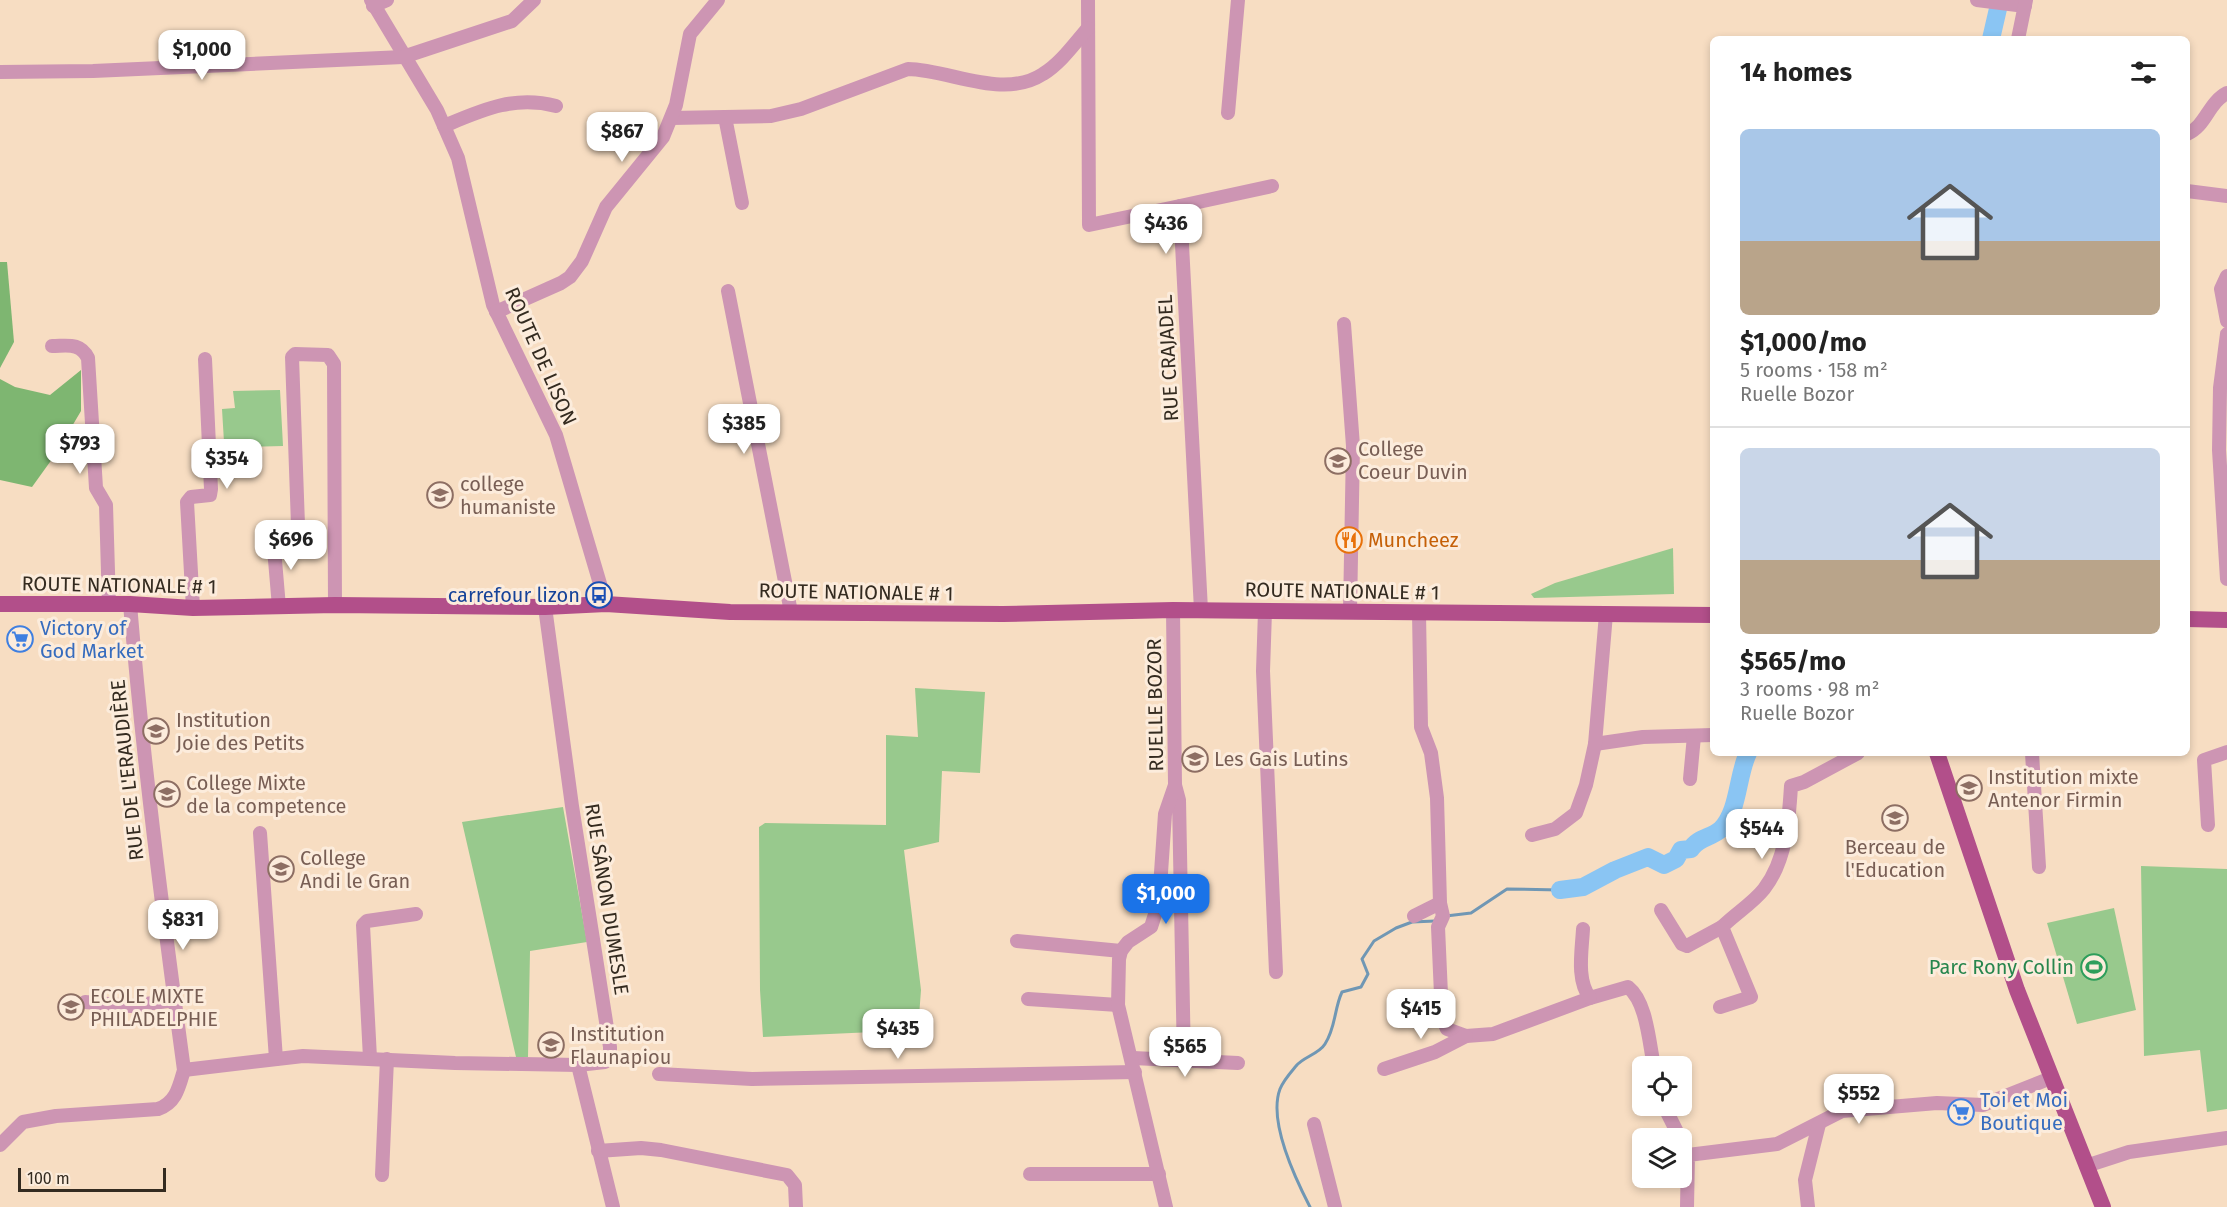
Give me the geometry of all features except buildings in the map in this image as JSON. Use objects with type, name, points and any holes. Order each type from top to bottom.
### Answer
[{"type":"main road","name":"ROUTE NATIONALE # 1","points":[[0,604],[130,604],[193,608],[335,605],[545,607],[606,604],[730,612],[1003,615],[1173,610],[1710,615]]},
{"type":"main road","points":[[2190,619],[2227,620]]},
{"type":"main road","points":[[1938,756],[1988,908],[2051,1078],[2103,1207]]},
{"type":"street","points":[[372,3],[387,0]]},
{"type":"street","points":[[0,72],[93,71],[403,57],[512,21],[534,0]]},
{"type":"street","points":[[496,312],[570,277],[582,261],[606,207],[663,137],[672,118],[690,34],[718,0]]},
{"type":"street","points":[[1088,0],[1089,225],[1272,186]]},
{"type":"street","points":[[1228,113],[1238,0]]},
{"type":"street","points":[[1984,1],[2021,3],[2018,36]]},
{"type":"street","name":"ROUTE DE LISON","points":[[372,3],[437,110],[458,158],[482,268],[496,312],[556,435],[606,604]]},
{"type":"street","points":[[672,118],[771,116],[801,109],[892,73],[925,69],[997,85],[1020,84],[1042,75],[1056,64],[1088,28]]},
{"type":"street","points":[[2190,133],[2198,130],[2217,98],[2227,93]]},
{"type":"street","points":[[444,126],[483,109],[511,102],[537,101],[556,106]]},
{"type":"street","points":[[724,117],[742,203]]},
{"type":"street","points":[[2190,191],[2227,196]]},
{"type":"street","name":"RUE CRAJADEL","points":[[1180,206],[1200,610]]},
{"type":"street","points":[[2227,276],[2221,290],[2227,321]]},
{"type":"street","points":[[728,291],[791,612]]},
{"type":"street","points":[[1344,324],[1353,446],[1350,611]]},
{"type":"street","points":[[2227,334],[2220,388],[2219,450],[2227,579]]},
{"type":"street","points":[[52,346],[76,345],[84,349],[88,358],[96,488],[106,505],[109,605]]},
{"type":"street","points":[[279,607],[273,537],[292,531],[298,525],[292,357],[301,354],[328,354],[334,364],[335,605]]},
{"type":"street","points":[[193,608],[187,502],[190,497],[210,495],[211,489],[205,359]]},
{"type":"street","name":"RUE DE L'ERAUDIÈRE","points":[[0,1145],[23,1122],[56,1116],[158,1109],[168,1106],[178,1091],[184,1071],[137,694],[130,604]]},
{"type":"street","name":"RUE SÂNON DUMESLE","points":[[184,1071],[303,1056],[578,1065],[605,1062],[610,1055],[610,1047],[574,816],[545,607]]},
{"type":"street","name":"RUELLE BOZOR","points":[[1121,951],[1128,942],[1150,927],[1159,902],[1166,806],[1175,785],[1173,610]]},
{"type":"street","points":[[1265,611],[1263,671],[1276,972]]},
{"type":"street","points":[[1419,613],[1421,727],[1431,753],[1437,798],[1440,903],[1443,916],[1438,927],[1442,1017],[1447,1029],[1444,1047]]},
{"type":"street","points":[[1532,835],[1555,829],[1576,813],[1595,744],[1606,614]]},
{"type":"street","points":[[1690,779],[1694,735]]},
{"type":"street","points":[[1595,744],[1643,737],[1710,735]]},
{"type":"street","points":[[2208,825],[2204,760],[2227,752]]},
{"type":"street","points":[[1662,910],[1682,944],[1687,946],[1722,927],[1764,889],[1778,864],[1789,822],[1791,786],[1804,782],[1852,756]]},
{"type":"street","points":[[2032,756],[2039,867]]},
{"type":"street","points":[[1175,785],[1179,800],[1185,1062]]},
{"type":"street","points":[[260,833],[276,1059]]},
{"type":"street","points":[[1414,916],[1440,903]]},
{"type":"street","points":[[370,1058],[363,925],[367,921],[416,914]]},
{"type":"street","points":[[1719,1007],[1751,997],[1722,927]]},
{"type":"street","points":[[1583,928],[1582,980],[1584,990],[1590,998]]},
{"type":"street","points":[[1017,941],[1121,951],[1118,1005],[1167,1207]]},
{"type":"street","points":[[1384,1069],[1444,1047],[1466,1036],[1493,1034],[1590,998],[1628,987],[1636,994],[1652,1056]]},
{"type":"street","points":[[1028,999],[1118,1005]]},
{"type":"street","points":[[85,1002],[131,1006],[175,1000]]},
{"type":"street","points":[[1447,1029],[1466,1036]]},
{"type":"street","points":[[382,1175],[387,1059]]},
{"type":"street","points":[[659,1074],[752,1079],[1185,1062],[1238,1063]]},
{"type":"street","points":[[578,1065],[613,1207]]},
{"type":"street","points":[[1692,1145],[1777,1144],[1820,1125],[1842,1111],[1937,1103],[1983,1105],[2051,1078]]},
{"type":"street","points":[[1314,1125],[1335,1207]]},
{"type":"street","points":[[1808,1207],[1805,1180],[1820,1125]]},
{"type":"street","points":[[2086,1166],[2129,1152],[2227,1138]]},
{"type":"street","points":[[598,1151],[661,1150],[787,1175],[795,1185],[796,1207]]},
{"type":"street","points":[[1030,1174],[1159,1174]]},
{"type":"street","points":[[1686,1188],[1687,1207]]},
{"type":"green space","points":[[0,262],[7,262],[14,342],[0,368]]},
{"type":"green space","points":[[81,370],[81,411],[55,455],[32,487],[0,480],[0,379],[15,387],[50,395]]},
{"type":"green space","points":[[280,390],[283,446],[239,447],[238,440],[224,442],[222,409],[235,408],[233,391]]},
{"type":"green space","points":[[1673,548],[1674,594],[1534,598],[1531,594],[1555,583]]},
{"type":"green space","points":[[915,688],[985,692],[980,773],[942,771],[939,842],[904,850],[921,990],[918,1030],[763,1037],[760,990],[759,827],[765,823],[886,825],[886,735],[918,737]]},
{"type":"green space","points":[[563,807],[587,942],[530,951],[528,1057],[516,1057],[462,822]]},
{"type":"green space","points":[[2141,866],[2227,869],[2227,1109],[2207,1112],[2200,1050],[2144,1056]]},
{"type":"green space","name":"Parc Rony Collin","points":[[2114,908],[2136,1010],[2077,1024],[2047,923]]},
{"type":"waterway","points":[[1992,36],[2000,0]]},
{"type":"waterway","points":[[1560,890],[1583,887],[1615,870],[1648,857],[1664,865],[1676,859],[1681,850],[1691,849],[1697,842],[1717,832],[1727,822],[1735,803],[1747,756]]},
{"type":"waterway","points":[[1446,916],[1471,913],[1507,889],[1560,890]]},
{"type":"waterway","points":[[1310,1207],[1297,1181],[1280,1133],[1277,1102],[1280,1089],[1299,1063],[1325,1044],[1342,992],[1361,987],[1368,974],[1362,959],[1374,941],[1412,922],[1435,921]]},
{"type":"place","name":"College Coeur Duvin","points":[[1338,461]]},
{"type":"place","name":"college humaniste","points":[[440,495]]},
{"type":"place","name":"Muncheez","points":[[1349,540]]},
{"type":"place","name":"carrefour lizon","points":[[599,595]]},
{"type":"place","name":"Victory of God Market","points":[[20,639]]},
{"type":"place","name":"Institution Joie des Petits","points":[[156,731]]},
{"type":"place","name":"Les Gais Lutins","points":[[1195,759]]},
{"type":"place","name":"Institution mixte Antenor Firmin","points":[[1969,788]]},
{"type":"place","name":"College Mixte de la competence","points":[[167,794]]},
{"type":"place","name":"Berceau de l'Education","points":[[1895,818]]},
{"type":"place","name":"College Andi le Gran","points":[[281,869]]},
{"type":"place","name":"Parc Rony Collin","points":[[2094,967]]},
{"type":"place","name":"ECOLE MIXTE PHILADELPHIE","points":[[71,1007]]},
{"type":"place","name":"Institution Flaunapiou","points":[[551,1045]]},
{"type":"place","name":"Toi et Moi Boutique","points":[[1961,1112]]}]
